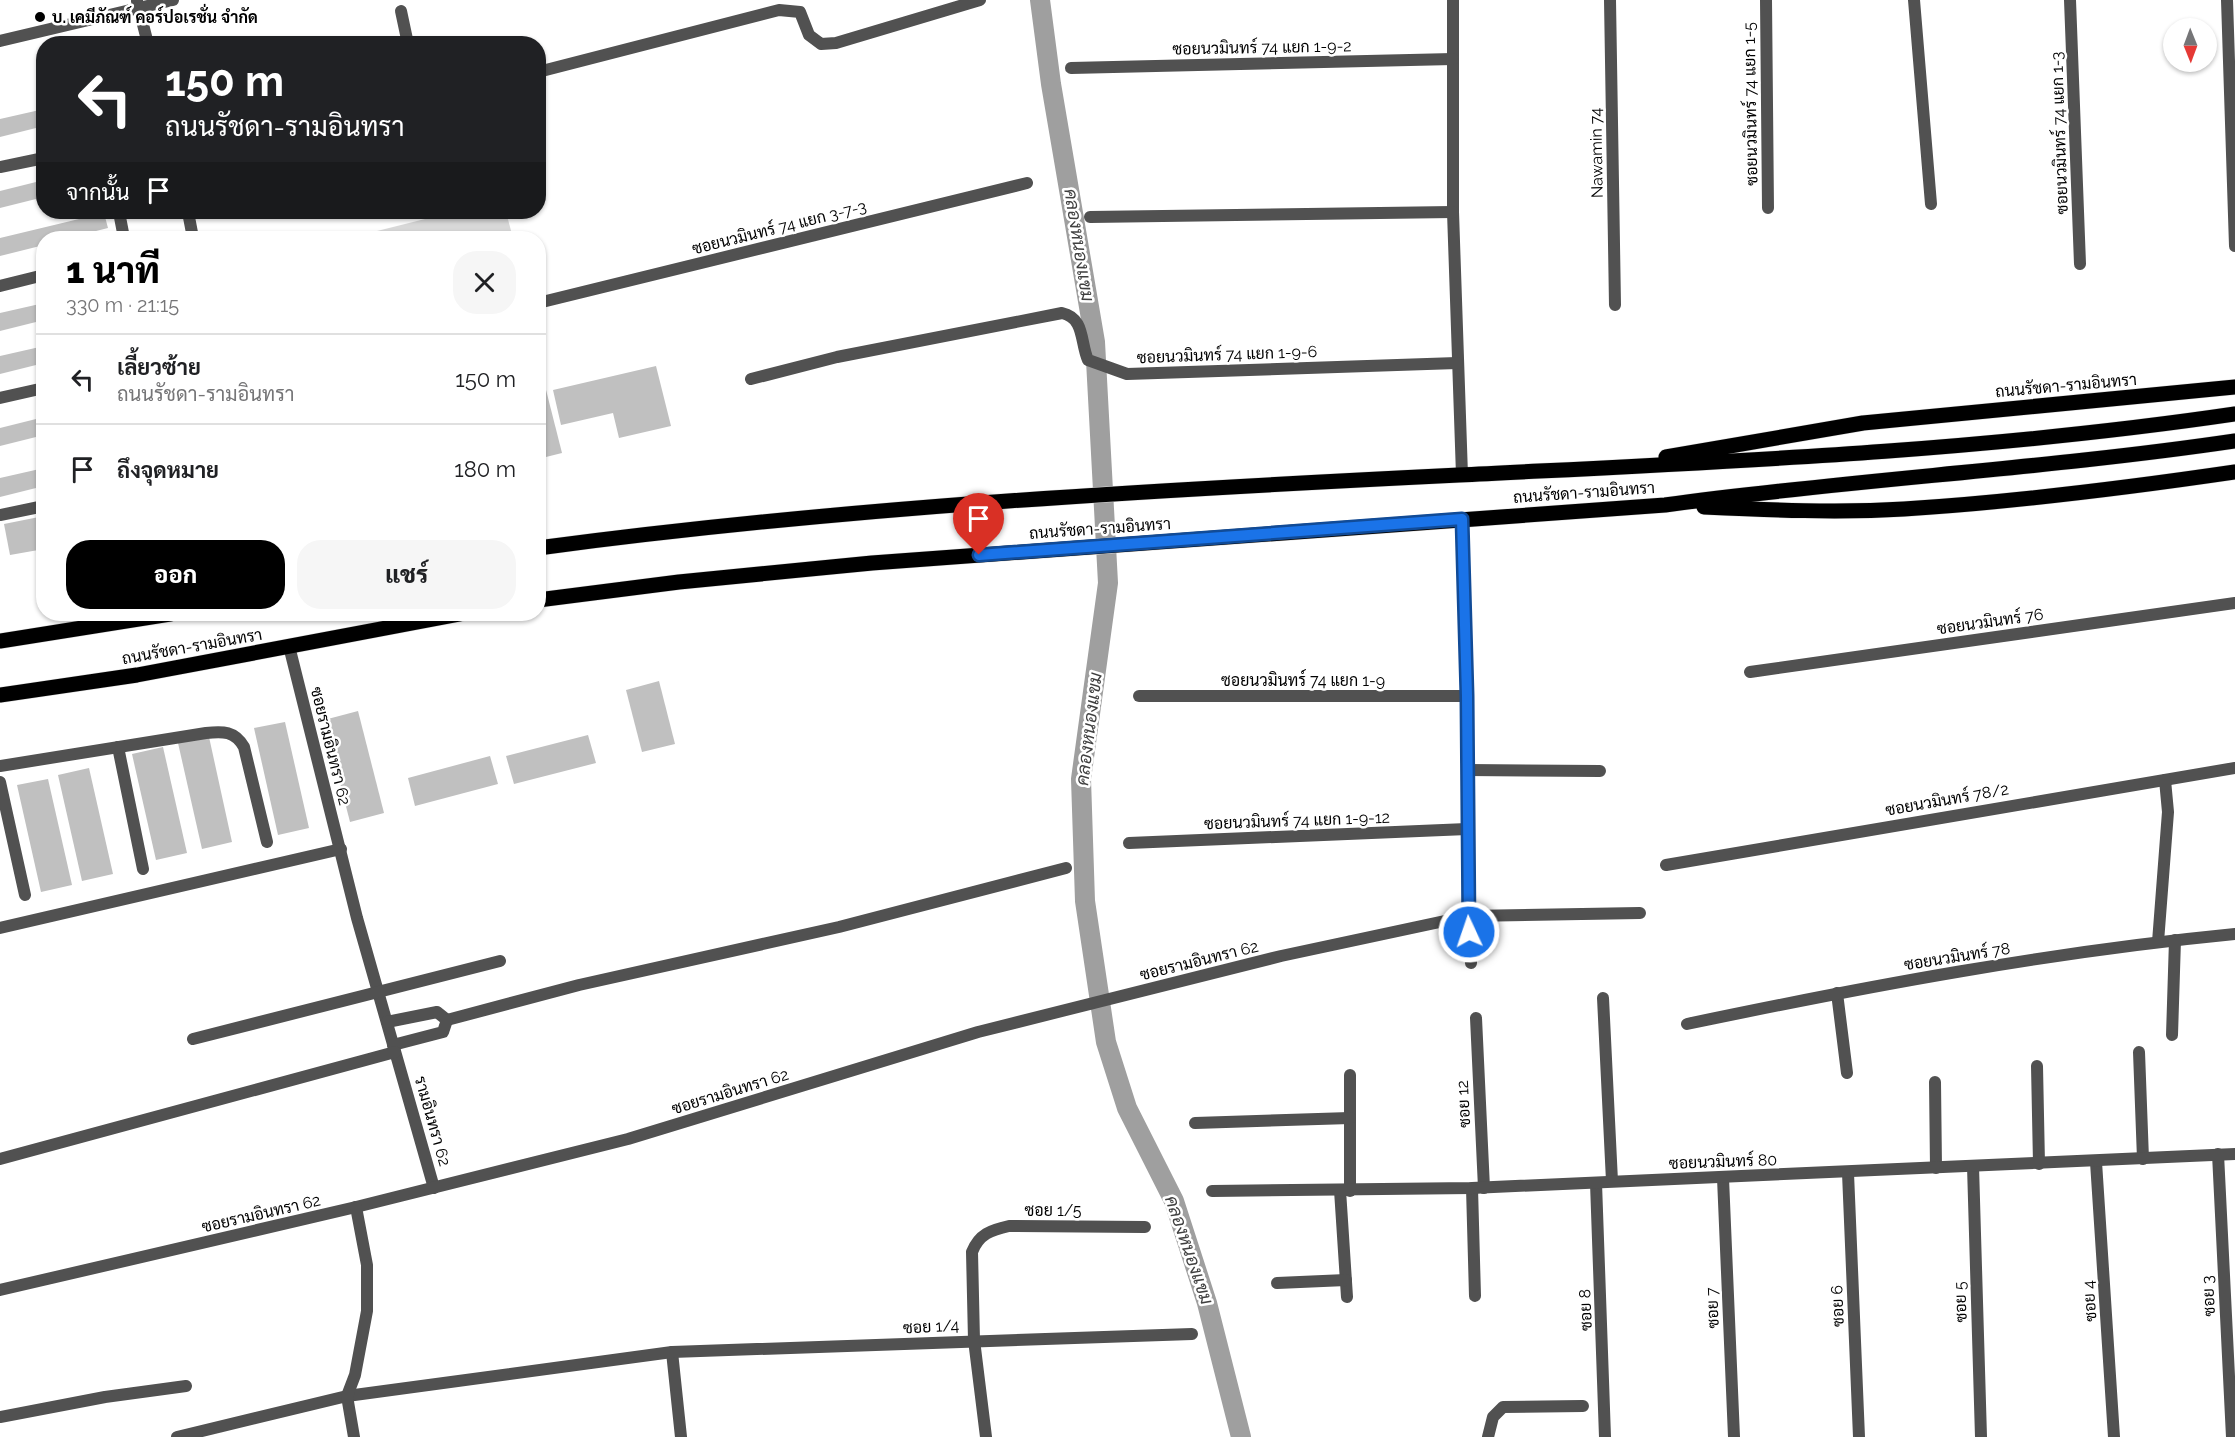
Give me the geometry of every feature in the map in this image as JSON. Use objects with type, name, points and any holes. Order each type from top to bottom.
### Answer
[{"type":"main road","name":"ถนนรัชดา-รามอินทรา","points":[[1616,468],[1750,441],[1863,423],[2235,387]]},
{"type":"main road","name":"ถนนรัชดา-รามอินทรา","points":[[546,547],[769,521],[1086,494],[1896,452],[2132,429],[2235,414]]},
{"type":"main road","name":"ถนนรัชดา-รามอินทรา","points":[[546,599],[771,572],[1088,546],[1665,505],[1773,490],[2128,457],[2235,441]]},
{"type":"main road","name":"ถนนรัชดา-รามอินทรา","points":[[1665,505],[1840,510],[1904,509],[2042,497],[2235,472]]},
{"type":"main road","points":[[0,641],[126,621]]},
{"type":"main road","name":"ถนนรัชดา-รามอินทรา","points":[[0,695],[136,675],[423,621]]},
{"type":"street","points":[[0,42],[138,4],[173,0]]},
{"type":"street","points":[[546,70],[779,10],[800,12],[809,35],[821,44],[836,43],[980,0]]},
{"type":"street","points":[[1453,0],[1453,213],[1462,474]]},
{"type":"street","name":"Nawamin 74","points":[[1610,0],[1615,305]]},
{"type":"street","name":"ซอยนวมินทร์ 74 แยก 1-5","points":[[1766,0],[1768,208]]},
{"type":"street","points":[[1914,0],[1931,204]]},
{"type":"street","name":"ซอยนวมินทร์ 74 แยก 1-3","points":[[2070,0],[2080,264]]},
{"type":"street","points":[[2227,0],[2235,246]]},
{"type":"street","points":[[138,4],[146,36]]},
{"type":"street","points":[[401,11],[406,36]]},
{"type":"street","name":"ซอยนวมินทร์ 74 แยก 1-9-2","points":[[1071,68],[1453,58]]},
{"type":"street","points":[[0,167],[36,160]]},
{"type":"street","name":"ซอยนวมินทร์ 74 แยก 3-7-3","points":[[546,301],[1027,183]]},
{"type":"street","points":[[1090,217],[1453,213]]},
{"type":"street","points":[[0,286],[36,277]]},
{"type":"street","name":"ซอยนวมินทร์ 74 แยก 1-9-6","points":[[751,379],[837,357],[1062,314],[1072,315],[1078,321],[1088,360],[1126,374],[1457,363]]},
{"type":"street","points":[[0,398],[36,390]]},
{"type":"street","points":[[0,515],[36,508]]},
{"type":"street","points":[[1462,519],[1467,696],[1468,916],[1471,963]]},
{"type":"street","name":"ซอยนวมินทร์ 76","points":[[1750,672],[2235,603]]},
{"type":"street","name":"ซอยรามอินทรา 62","points":[[289,646],[377,992],[396,1053]]},
{"type":"street","name":"ซอยนวมินทร์ 74 แยก 1-9","points":[[1139,696],[1467,696]]},
{"type":"street","points":[[0,766],[220,731],[239,738],[244,747],[267,842]]},
{"type":"street","points":[[117,747],[143,869]]},
{"type":"street","name":"ซอยนวมินทร์ 78/2","points":[[1666,865],[2235,768]]},
{"type":"street","points":[[1467,770],[1600,771]]},
{"type":"street","points":[[2158,942],[2168,812],[2165,780]]},
{"type":"street","points":[[0,782],[26,895]]},
{"type":"street","name":"ซอยนวมินทร์ 74 แยก 1-9-12","points":[[1129,843],[1467,830]]},
{"type":"street","points":[[0,928],[341,849]]},
{"type":"street","points":[[447,1020],[579,985],[839,927],[1066,868]]},
{"type":"street","name":"ซอยรามอินทรา 62","points":[[0,1290],[356,1207],[628,1139],[978,1032],[1281,956],[1468,916],[1640,913]]},
{"type":"street","name":"ซอยนวมินทร์ 78","points":[[1687,1024],[1837,993],[2158,942],[2235,934]]},
{"type":"street","points":[[2172,1035],[2175,940]]},
{"type":"street","points":[[193,1039],[500,961]]},
{"type":"street","points":[[1837,993],[1847,1073]]},
{"type":"street","points":[[1603,998],[1612,1181]]},
{"type":"street","points":[[387,1023],[437,1012],[447,1020]]},
{"type":"street","name":"ซอย 12","points":[[1475,1296],[1478,1188],[1476,1018]]},
{"type":"street","points":[[0,1159],[396,1053],[443,1032],[447,1020]]},
{"type":"street","points":[[2139,1052],[2143,1159]]},
{"type":"street","name":"รามอินทรา 62","points":[[396,1053],[434,1188]]},
{"type":"street","points":[[2037,1066],[2039,1164]]},
{"type":"street","points":[[1347,1297],[1345,1190],[1350,1118],[1350,1075]]},
{"type":"street","points":[[1935,1082],[1936,1168]]},
{"type":"street","points":[[1195,1123],[1350,1118]]},
{"type":"street","name":"ซอย 3","points":[[2218,1154],[2232,1437]]},
{"type":"street","name":"ซอยนวมินทร์ 80","points":[[1212,1191],[1478,1188],[2235,1154]]},
{"type":"street","name":"ซอย 4","points":[[2096,1162],[2114,1437]]},
{"type":"street","name":"ซอย 5","points":[[1972,1166],[1981,1437]]},
{"type":"street","name":"ซอย 6","points":[[1848,1173],[1859,1437]]},
{"type":"street","name":"ซอย 7","points":[[1723,1178],[1734,1437]]},
{"type":"street","name":"ซอย 8","points":[[1596,1183],[1605,1437]]},
{"type":"street","points":[[354,1437],[347,1396],[355,1375],[367,1311],[367,1265],[356,1207]]},
{"type":"street","name":"ซอย 1/5","points":[[974,1340],[972,1252],[977,1240],[991,1230],[1009,1226],[1145,1227]]},
{"type":"street","points":[[1277,1283],[1346,1280]]},
{"type":"street","name":"ซอย 1/4","points":[[177,1437],[347,1396],[672,1352],[715,1353],[974,1340],[1192,1334]]},
{"type":"street","points":[[974,1340],[986,1437]]},
{"type":"street","points":[[672,1352],[681,1437]]},
{"type":"street","points":[[0,1418],[105,1397],[186,1386]]},
{"type":"street","points":[[1488,1437],[1494,1417],[1503,1407],[1583,1406]]},
{"type":"shaded area","points":[[425,219],[508,219],[511,231],[377,231]]},
{"type":"building","points":[[36,111],[36,128],[0,137],[0,119]]},
{"type":"building","points":[[36,182],[36,199],[0,208],[0,191]]},
{"type":"building","points":[[79,219],[106,219],[108,228],[96,231],[36,231],[36,247],[0,256],[0,238]]},
{"type":"building","points":[[36,305],[36,322],[0,331],[0,313]]},
{"type":"building","points":[[36,348],[36,365],[0,374],[0,356]]},
{"type":"building","points":[[656,366],[671,426],[619,438],[613,413],[561,425],[553,390]]},
{"type":"building","points":[[546,390],[562,453],[546,457]]},
{"type":"building","points":[[36,419],[36,437],[0,446],[0,428]]},
{"type":"building","points":[[36,470],[36,488],[0,497],[0,478]]},
{"type":"building","points":[[36,518],[36,550],[10,555],[4,524]]},
{"type":"building","points":[[659,681],[675,744],[642,752],[626,690]]},
{"type":"building","points":[[358,711],[384,813],[350,822],[324,720]]},
{"type":"building","points":[[285,722],[309,828],[278,835],[254,728]]},
{"type":"building","points":[[588,735],[596,763],[514,784],[506,756]]},
{"type":"building","points":[[209,737],[232,842],[202,849],[178,743]]},
{"type":"building","points":[[163,747],[187,853],[156,860],[132,754]]},
{"type":"building","points":[[490,756],[498,784],[415,806],[408,778]]},
{"type":"building","points":[[89,768],[113,874],[82,881],[58,775]]},
{"type":"building","points":[[48,779],[72,885],[41,892],[17,785]]},
{"type":"waterway","name":"คลองหนองแขม","points":[[1040,0],[1051,84],[1095,342],[1108,583],[1081,779],[1085,901],[1106,1042],[1127,1108],[1174,1201],[1207,1303],[1241,1437]]},
{"type":"place","name":"บ. เคมีภัณฑ์ คอร์ปอเรชั่น จำกัด","points":[[40,17]]},
{"type":"route","points":[[979,555],[1462,519],[1467,696],[1469,932]]}]
